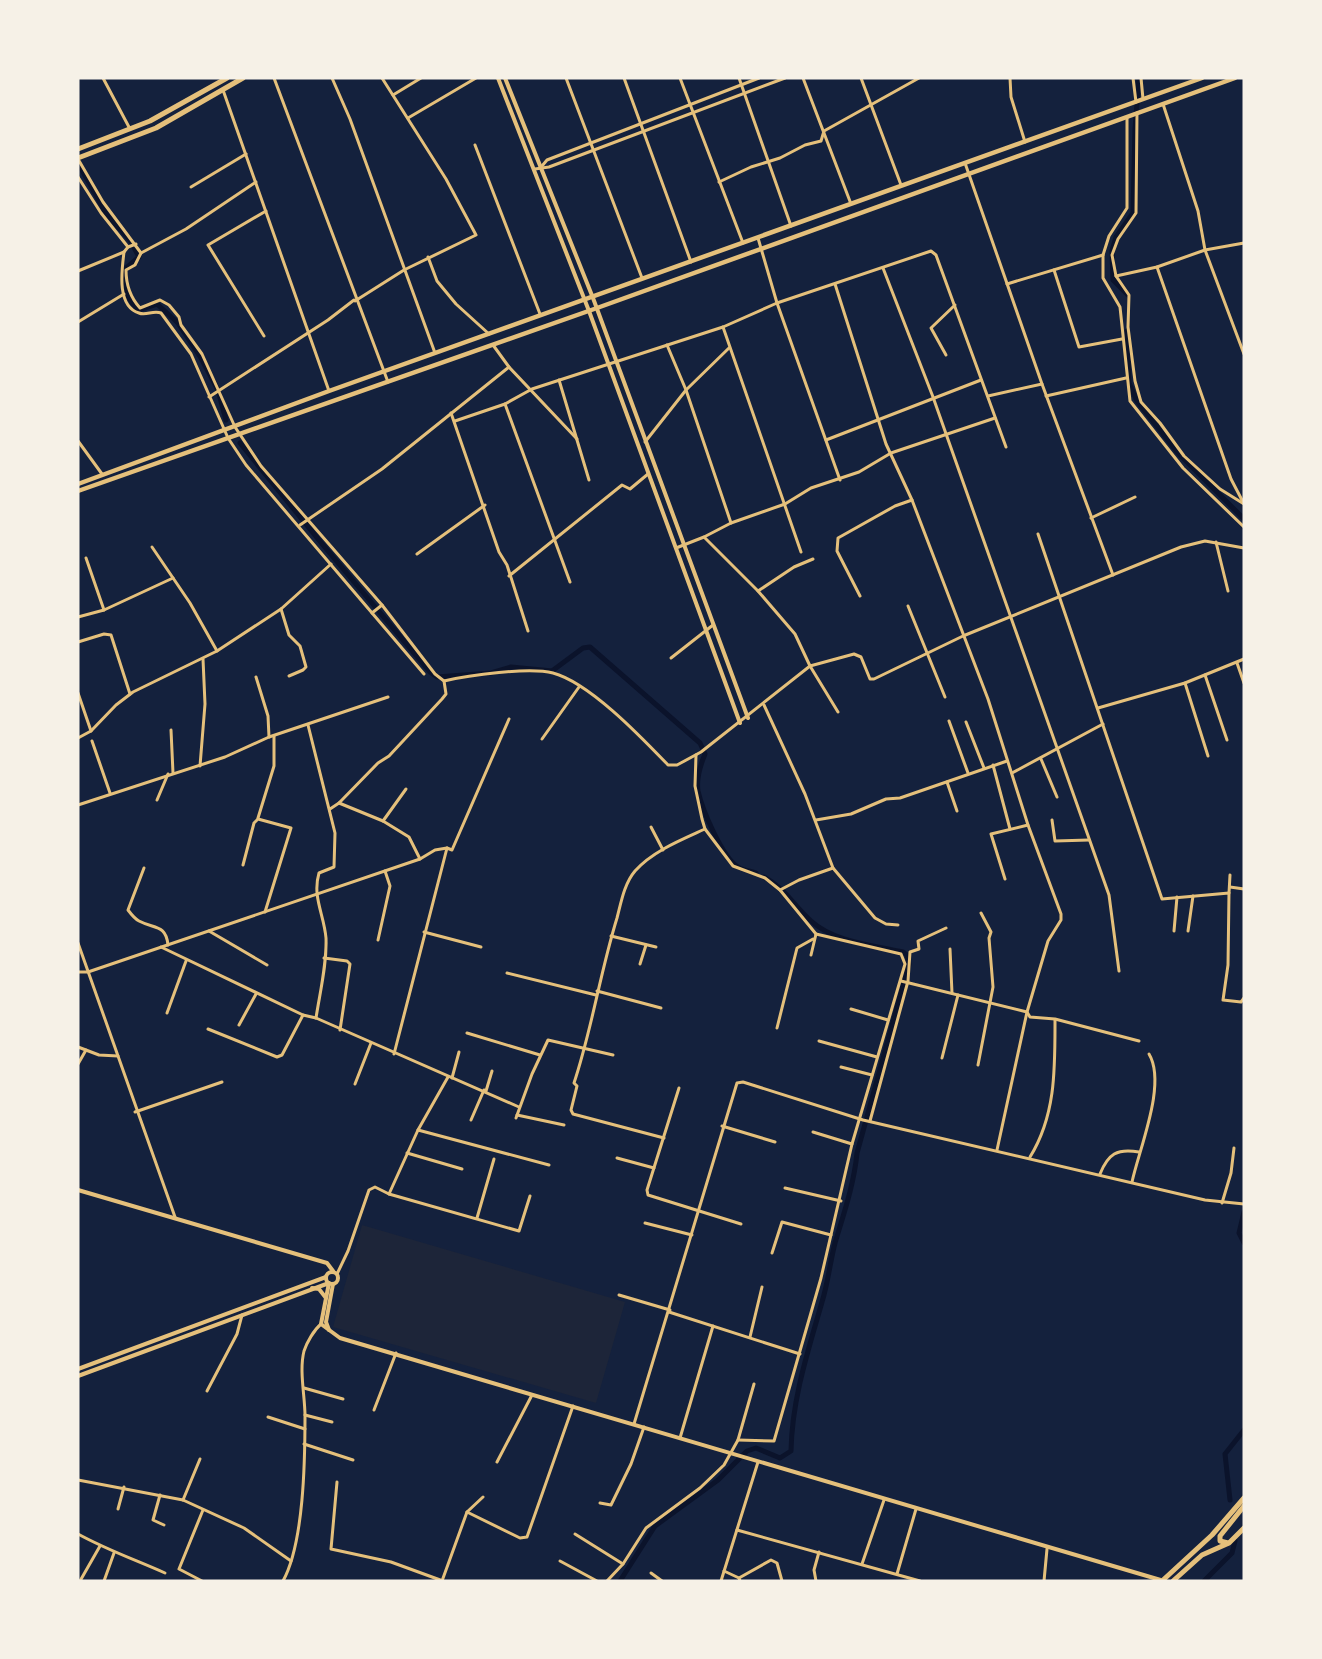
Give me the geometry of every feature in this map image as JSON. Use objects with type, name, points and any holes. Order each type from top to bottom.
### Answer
[{"type":"highway","points":[[78,159],[156,128],[243,78]]},
{"type":"highway","points":[[78,149],[150,121],[223,79]]},
{"type":"highway","points":[[1163,1581],[1212,1535],[1244,1498]]},
{"type":"highway","points":[[1229,1543],[1223,1543],[1220,1536],[1244,1506]]},
{"type":"highway","points":[[1173,1581],[1202,1555],[1229,1543],[1244,1528]]},
{"type":"main road","points":[[78,484],[384,371],[1202,78]]},
{"type":"main road","points":[[78,491],[589,311],[1235,78]]},
{"type":"street","points":[[103,78],[130,129]]},
{"type":"street","points":[[274,78],[355,300],[388,382]]},
{"type":"street","points":[[332,78],[350,119],[435,353]]},
{"type":"street","points":[[209,397],[404,270],[477,235],[446,178],[382,78]]},
{"type":"street","points":[[393,95],[421,78]]},
{"type":"street","points":[[408,118],[476,78]]},
{"type":"street","points":[[498,78],[585,300],[740,723]]},
{"type":"street","points":[[505,78],[597,308],[748,718]]},
{"type":"street","points":[[566,78],[591,150],[643,280]]},
{"type":"street","points":[[624,78],[691,262]]},
{"type":"street","points":[[680,78],[743,243]]},
{"type":"street","points":[[740,78],[790,226]]},
{"type":"street","points":[[542,166],[546,160],[589,142],[759,78]]},
{"type":"street","points":[[535,169],[542,166],[549,167],[785,78]]},
{"type":"street","points":[[803,78],[851,204]]},
{"type":"street","points":[[861,78],[901,185]]},
{"type":"street","points":[[719,182],[805,145],[821,141],[824,131],[919,78]]},
{"type":"street","points":[[1010,78],[1011,97],[1025,141]]},
{"type":"street","points":[[1133,78],[1136,102]]},
{"type":"street","points":[[1141,78],[1143,99]]},
{"type":"street","points":[[223,90],[329,391]]},
{"type":"street","points":[[1163,104],[1198,211],[1205,250],[1244,354]]},
{"type":"street","points":[[1137,113],[1136,213],[1118,239],[1112,255],[1116,276],[1129,296],[1128,327],[1134,381],[1141,402],[1184,456],[1220,489],[1244,504]]},
{"type":"street","points":[[1127,117],[1127,208],[1109,236],[1103,255],[1103,278],[1119,301],[1126,378],[1133,406],[1165,448],[1244,527]]},
{"type":"street","points":[[475,146],[540,315]]},
{"type":"street","points":[[191,187],[246,154]]},
{"type":"street","points":[[78,159],[104,202],[141,253]]},
{"type":"street","points":[[965,163],[1046,396],[1113,575]]},
{"type":"street","points":[[78,177],[101,213],[128,247]]},
{"type":"street","points":[[256,182],[186,229],[141,253],[135,265],[126,270],[126,282],[133,301],[140,308],[160,300],[169,304],[202,354],[239,434],[269,477],[382,605],[435,674],[444,681],[446,694],[442,699],[389,756],[378,763],[339,803],[330,809]]},
{"type":"street","points":[[264,336],[208,245],[266,211]]},
{"type":"street","points":[[758,237],[777,303],[840,480]]},
{"type":"street","points":[[1116,276],[1157,267],[1205,250],[1244,243]]},
{"type":"street","points":[[78,271],[124,252],[135,244]]},
{"type":"street","points":[[455,421],[505,404],[532,389],[723,327],[777,303],[934,251],[1006,447]]},
{"type":"street","points":[[124,252],[121,275],[124,294],[135,312],[141,314],[155,310],[161,313],[191,354],[228,438],[246,465],[301,525],[424,674]]},
{"type":"street","points":[[1007,284],[1103,255]]},
{"type":"street","points":[[428,257],[437,280],[456,304],[489,334]]},
{"type":"street","points":[[1157,267],[1231,479],[1244,504]]},
{"type":"street","points":[[883,268],[933,397],[1109,895],[1119,971]]},
{"type":"street","points":[[1054,270],[1079,347],[1122,339]]},
{"type":"street","points":[[835,284],[886,444],[912,500],[963,636],[1061,914],[1061,921],[1048,941],[1027,1012],[997,1150]]},
{"type":"street","points":[[78,322],[124,294]]},
{"type":"street","points":[[946,355],[931,328],[955,304]]},
{"type":"street","points":[[723,327],[801,552]]},
{"type":"street","points":[[493,345],[509,367],[577,439]]},
{"type":"street","points":[[667,345],[686,390],[731,523]]},
{"type":"street","points":[[645,442],[686,390],[729,348]]},
{"type":"street","points":[[301,525],[382,469],[509,367]]},
{"type":"street","points":[[1046,396],[1126,378]]},
{"type":"street","points":[[826,440],[879,417],[981,380]]},
{"type":"street","points":[[559,381],[589,480]]},
{"type":"street","points":[[987,396],[1042,384]]},
{"type":"street","points":[[505,404],[570,582]]},
{"type":"street","points":[[451,412],[485,505],[499,552],[507,565],[528,631]]},
{"type":"street","points":[[675,548],[705,537],[731,523],[785,504],[811,488],[840,480],[891,453],[995,418]]},
{"type":"street","points":[[78,441],[103,476]]},
{"type":"street","points":[[509,576],[556,541],[622,485],[630,489],[648,474]]},
{"type":"street","points":[[1091,518],[1135,497]]},
{"type":"street","points":[[860,596],[837,551],[838,538],[895,506],[912,500]]},
{"type":"street","points":[[417,554],[485,505]]},
{"type":"street","points":[[1038,534],[1162,899],[1229,893]]},
{"type":"street","points":[[705,537],[758,591],[795,634],[810,666],[838,712]]},
{"type":"street","points":[[444,681],[468,675],[531,670],[555,674],[579,687],[628,723],[668,765],[677,765],[701,752],[748,718],[810,666],[854,654],[861,657],[872,680],[963,636],[1181,547],[1205,541],[1244,548]]},
{"type":"street","points":[[1216,542],[1228,591]]},
{"type":"street","points":[[152,547],[217,651]]},
{"type":"street","points":[[86,558],[104,610]]},
{"type":"street","points":[[758,591],[794,567],[813,559]]},
{"type":"street","points":[[78,738],[91,731],[130,694],[217,651],[281,609],[331,564]]},
{"type":"street","points":[[78,617],[104,610],[173,578]]},
{"type":"street","points":[[372,613],[382,605]]},
{"type":"street","points":[[908,606],[945,697]]},
{"type":"street","points":[[281,609],[291,638],[300,646],[306,667],[289,676]]},
{"type":"street","points":[[671,658],[705,629],[713,626]]},
{"type":"street","points":[[78,642],[104,634],[111,635],[130,694]]},
{"type":"street","points":[[200,766],[205,704],[203,658]]},
{"type":"street","points":[[1098,708],[1185,683],[1244,659]]},
{"type":"street","points":[[1237,663],[1244,683]]},
{"type":"street","points":[[1205,675],[1227,740]]},
{"type":"street","points":[[256,677],[268,716],[269,737]]},
{"type":"street","points":[[1185,683],[1208,756]]},
{"type":"street","points":[[542,739],[579,687]]},
{"type":"street","points":[[78,693],[91,731]]},
{"type":"street","points":[[78,805],[200,766],[274,735],[388,697]]},
{"type":"street","points":[[764,705],[816,820],[833,868],[875,918],[886,924],[898,925]]},
{"type":"street","points":[[78,972],[88,972],[316,895],[420,859],[435,850],[447,848],[452,850],[509,719]]},
{"type":"street","points":[[949,721],[968,773]]},
{"type":"street","points":[[966,722],[984,768]]},
{"type":"street","points":[[308,724],[335,833],[334,867],[320,873],[316,895],[326,937],[316,1018]]},
{"type":"street","points":[[1012,773],[1103,724]]},
{"type":"street","points":[[157,800],[171,774],[171,730]]},
{"type":"street","points":[[243,865],[254,823],[258,819],[274,766],[274,735]]},
{"type":"street","points":[[92,741],[110,793]]},
{"type":"street","points":[[696,755],[695,786],[705,829],[733,866],[765,878],[780,890],[816,934],[901,954],[905,964],[904,981],[888,1020],[862,1119],[852,1144],[841,1201],[774,1441],[738,1440]]},
{"type":"street","points":[[1041,759],[1057,797]]},
{"type":"street","points":[[816,820],[851,813],[886,799],[900,798],[1007,761]]},
{"type":"street","points":[[993,765],[1010,829]]},
{"type":"street","points":[[947,782],[957,811]]},
{"type":"street","points":[[383,821],[406,789]]},
{"type":"street","points":[[339,803],[383,821],[412,840],[420,859]]},
{"type":"street","points":[[258,819],[291,828],[265,912]]},
{"type":"street","points":[[1052,820],[1055,841],[1089,840]]},
{"type":"street","points":[[1005,879],[992,834],[1028,825]]},
{"type":"street","points":[[651,827],[663,850]]},
{"type":"street","points":[[664,1138],[573,1114],[571,1110],[577,1086],[574,1083],[586,1047],[611,936],[633,874],[642,864],[663,850],[705,829]]},
{"type":"street","points":[[394,1054],[447,848]]},
{"type":"street","points":[[144,868],[128,910],[137,921],[162,929],[168,945]]},
{"type":"street","points":[[780,890],[833,868]]},
{"type":"street","points":[[378,940],[390,886],[385,871]]},
{"type":"street","points":[[1230,875],[1228,965],[1223,1000],[1241,1002],[1244,998]]},
{"type":"street","points":[[1230,887],[1244,889]]},
{"type":"street","points":[[1188,931],[1193,896]]},
{"type":"street","points":[[1174,931],[1177,897]]},
{"type":"street","points":[[978,1065],[992,1004],[989,938],[991,932],[981,913]]},
{"type":"street","points":[[870,1121],[910,952],[919,949],[918,941],[945,928]]},
{"type":"street","points":[[209,931],[267,965]]},
{"type":"street","points":[[424,932],[481,947]]},
{"type":"street","points":[[811,955],[816,934]]},
{"type":"street","points":[[611,936],[656,947]]},
{"type":"street","points":[[777,1028],[797,948],[813,939]]},
{"type":"street","points":[[78,943],[118,1056],[135,1113],[175,1217]]},
{"type":"street","points":[[640,964],[646,945]]},
{"type":"street","points":[[161,947],[186,962],[256,994],[303,1015],[316,1018],[394,1054],[485,1090],[519,1107]]},
{"type":"street","points":[[950,948],[952,993]]},
{"type":"street","points":[[324,958],[347,961],[350,964],[340,1029]]},
{"type":"street","points":[[167,1012],[186,962]]},
{"type":"street","points":[[507,973],[661,1008]]},
{"type":"street","points":[[904,981],[1027,1012],[1030,1017],[1055,1019],[1139,1041]]},
{"type":"street","points":[[239,1025],[256,994]]},
{"type":"street","points":[[942,1058],[958,995]]},
{"type":"street","points":[[850,1009],[888,1020]]},
{"type":"street","points":[[208,1029],[277,1057],[282,1055],[303,1015]]},
{"type":"street","points":[[1030,1157],[1047,1124],[1055,1019]]},
{"type":"street","points":[[467,1034],[540,1055]]},
{"type":"street","points":[[564,1125],[516,1116],[548,1040],[613,1055]]},
{"type":"street","points":[[819,1041],[877,1057]]},
{"type":"street","points":[[355,1084],[371,1043]]},
{"type":"street","points":[[78,1047],[99,1055],[118,1056]]},
{"type":"street","points":[[78,1064],[86,1050]]},
{"type":"street","points":[[389,1194],[418,1130],[450,1077],[459,1052]]},
{"type":"street","points":[[1132,1182],[1154,1092],[1155,1071],[1149,1054]]},
{"type":"street","points":[[841,1067],[872,1075]]},
{"type":"street","points":[[471,1120],[492,1071]]},
{"type":"street","points":[[135,1113],[222,1082]]},
{"type":"street","points":[[634,1424],[670,1311],[722,1126],[737,1083],[742,1082],[870,1121],[1222,1203],[1244,1204]]},
{"type":"street","points":[[679,1088],[648,1195],[741,1224]]},
{"type":"street","points":[[722,1126],[775,1142]]},
{"type":"street","points":[[418,1130],[549,1165]]},
{"type":"street","points":[[813,1132],[852,1144]]},
{"type":"street","points":[[1222,1203],[1231,1173],[1234,1148]]},
{"type":"street","points":[[1100,1174],[1112,1153],[1119,1150],[1139,1152]]},
{"type":"street","points":[[408,1153],[462,1169]]},
{"type":"street","points":[[617,1158],[654,1168]]},
{"type":"street","points":[[477,1218],[494,1159]]},
{"type":"street","points":[[78,1369],[335,1273],[348,1251],[369,1191],[375,1187],[389,1194],[519,1231],[530,1196]]},
{"type":"street","points":[[785,1188],[841,1201]]},
{"type":"street","points":[[78,1190],[327,1263],[335,1273],[337,1281],[311,1288],[78,1376]]},
{"type":"street","points":[[772,1253],[781,1222],[831,1235]]},
{"type":"street","points":[[645,1223],[692,1235]]},
{"type":"street","points":[[283,1581],[291,1562],[298,1528],[305,1429],[303,1388],[305,1350],[315,1329],[323,1323],[331,1283],[326,1276]]},
{"type":"street","points":[[331,1283],[323,1323],[330,1334],[1163,1581]]},
{"type":"street","points":[[750,1337],[762,1287]]},
{"type":"street","points":[[311,1288],[323,1292],[327,1301]]},
{"type":"street","points":[[619,1295],[800,1354]]},
{"type":"street","points":[[207,1391],[237,1334],[242,1315]]},
{"type":"street","points":[[680,1438],[707,1355],[713,1326]]},
{"type":"street","points":[[374,1410],[396,1353]]},
{"type":"street","points":[[607,1581],[623,1564],[646,1528],[709,1480],[735,1455],[754,1384]]},
{"type":"street","points":[[303,1388],[343,1399]]},
{"type":"street","points":[[497,1462],[533,1394]]},
{"type":"street","points":[[467,1512],[520,1538],[527,1537],[573,1406]]},
{"type":"street","points":[[305,1415],[332,1422]]},
{"type":"street","points":[[268,1417],[305,1429]]},
{"type":"street","points":[[600,1503],[611,1505],[631,1464],[644,1427]]},
{"type":"street","points":[[304,1444],[353,1460]]},
{"type":"street","points":[[183,1500],[200,1459]]},
{"type":"street","points":[[721,1581],[758,1462]]},
{"type":"street","points":[[78,1480],[183,1500],[244,1527],[291,1562]]},
{"type":"street","points":[[337,1482],[332,1549],[392,1562],[442,1581],[467,1512],[483,1497]]},
{"type":"street","points":[[118,1509],[124,1487]]},
{"type":"street","points":[[160,1495],[153,1520],[164,1525]]},
{"type":"street","points":[[862,1564],[884,1500]]},
{"type":"street","points":[[897,1574],[916,1509]]},
{"type":"street","points":[[202,1581],[179,1569],[203,1510]]},
{"type":"street","points":[[737,1530],[921,1581]]},
{"type":"street","points":[[78,1534],[114,1553],[124,1554],[165,1573]]},
{"type":"street","points":[[575,1534],[623,1564]]},
{"type":"street","points":[[80,1581],[100,1546]]},
{"type":"street","points":[[1044,1581],[1047,1548]]},
{"type":"street","points":[[816,1581],[814,1570],[819,1552]]},
{"type":"street","points":[[104,1581],[114,1553]]},
{"type":"street","points":[[724,1571],[739,1579],[771,1560],[777,1563],[782,1581]]},
{"type":"street","points":[[560,1562],[597,1581]]},
{"type":"street","points":[[651,1573],[662,1581]]},
{"type":"shaded area","points":[[362,1225],[625,1302],[596,1403],[333,1327]]},
{"type":"waterway","points":[[1128,295],[1113,280],[1112,251],[1116,237],[1133,213],[1139,78]]},
{"type":"waterway","points":[[78,163],[107,215],[130,240],[139,257],[124,270],[128,296],[138,310],[157,304],[178,323],[201,358],[218,390],[226,420]]},
{"type":"waterway","points":[[1127,331],[1129,383],[1137,401],[1178,453],[1244,519]]},
{"type":"waterway","points":[[240,443],[323,545],[430,672],[437,677],[491,673],[511,667],[552,671],[583,648],[590,647],[700,743],[705,754],[699,772],[698,791],[708,820],[719,843],[732,862],[740,868],[756,873]]},
{"type":"waterway","points":[[620,1581],[655,1526],[718,1480],[747,1451],[756,1448],[780,1458],[791,1451],[794,1413],[802,1375],[851,1187],[857,1153],[909,964],[907,955],[903,952],[854,942],[820,928],[778,886],[764,877]]},
{"type":"waterway","points":[[1244,1212],[1239,1233],[1244,1243]]},
{"type":"waterway","points":[[1230,1500],[1225,1454],[1244,1430]]},
{"type":"waterway","points":[[1204,1581],[1232,1553],[1235,1541]]}]
